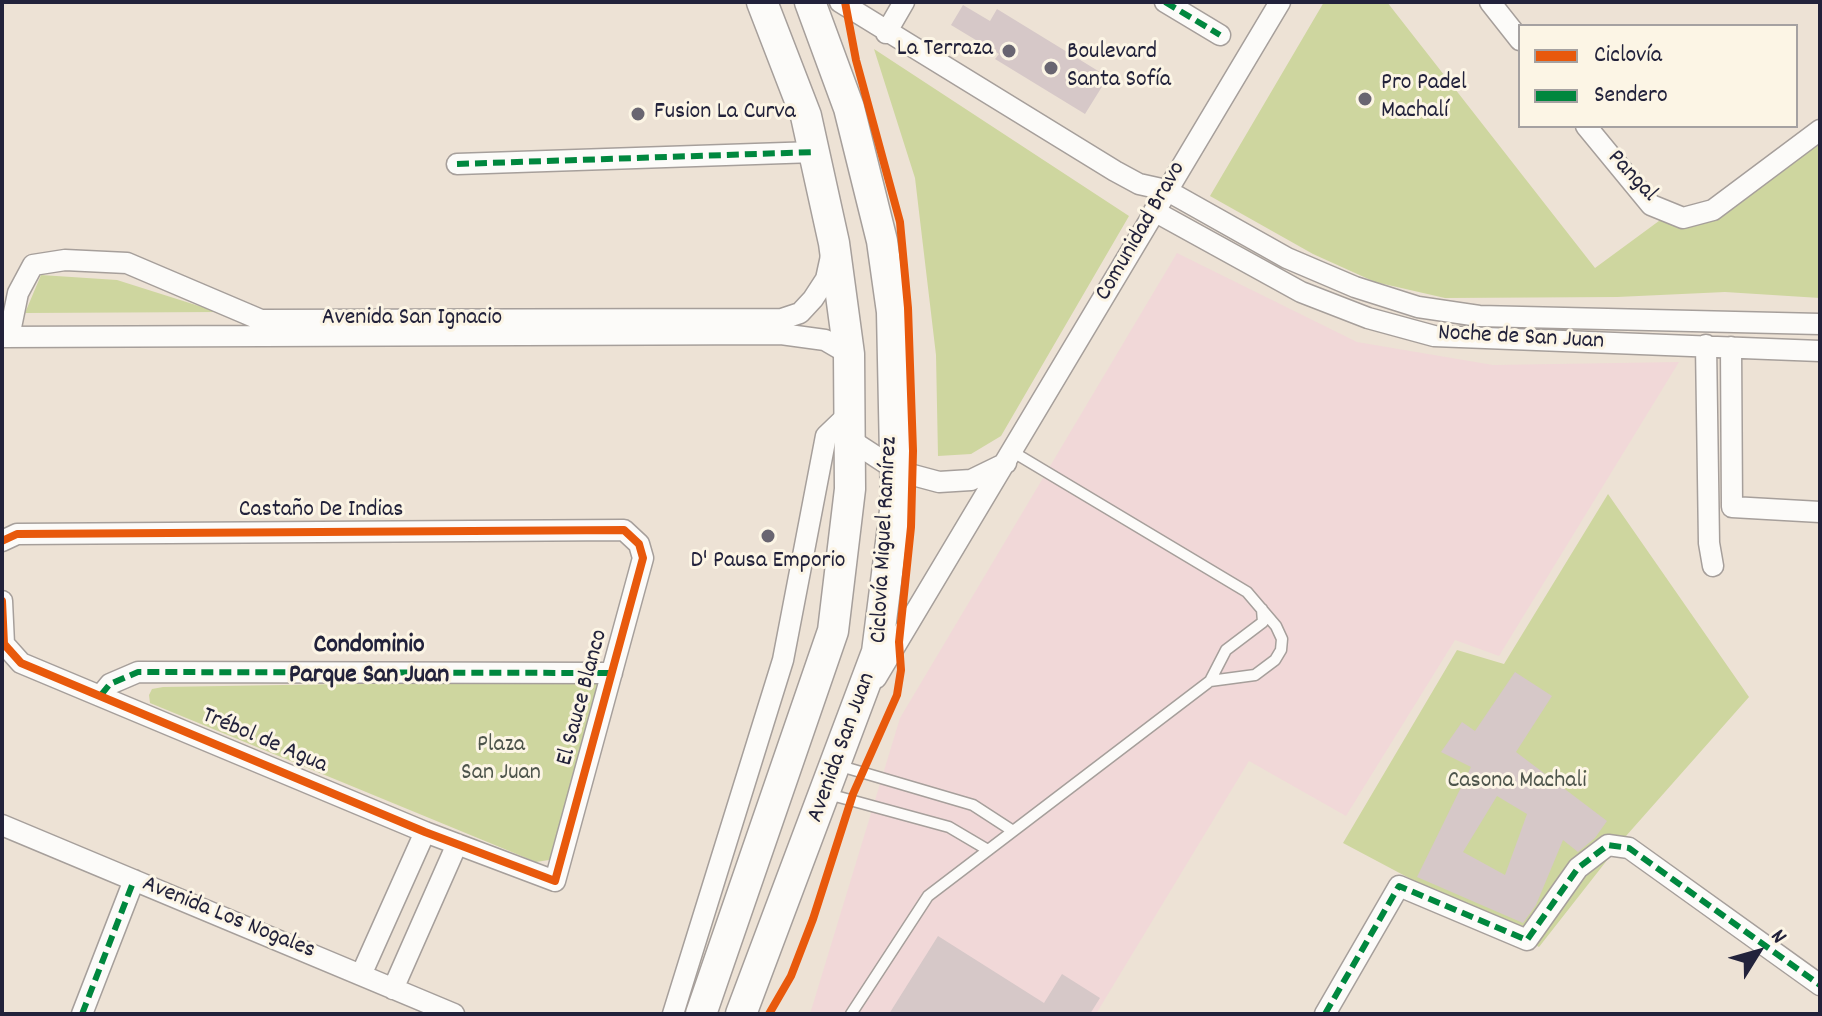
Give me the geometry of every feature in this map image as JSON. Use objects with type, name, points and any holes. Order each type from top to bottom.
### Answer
[{"type":"main road","name":"Avenida San Juan","points":[[701,1014],[833,631],[847,537],[852,427],[849,354],[834,243],[815,152],[783,48],[762,2]]},
{"type":"main road","name":"Avenida San Juan","points":[[741,1014],[864,694],[877,652],[898,471],[892,312],[882,241],[849,108],[810,2]]},
{"type":"street","points":[[840,2],[1115,171],[1139,184],[1166,190],[1287,258],[1355,287],[1418,307],[1479,316],[1820,324]]},
{"type":"street","points":[[886,33],[904,2]]},
{"type":"street","points":[[1165,2],[1220,35]]},
{"type":"street","name":"Comunidad Bravo","points":[[864,694],[892,657],[1280,2]]},
{"type":"street","points":[[1490,2],[1518,37]]},
{"type":"street","name":"Pangal","points":[[1588,128],[1651,205],[1683,218],[1713,210],[1820,130]]},
{"type":"street","points":[[457,164],[815,152]]},
{"type":"street","name":"Noche de San Juan","points":[[1154,211],[1301,292],[1368,318],[1434,336],[1820,351]]},
{"type":"street","name":"Avenida San Ignacio","points":[[538,328],[782,319],[800,313],[813,299],[826,279],[834,243]]},
{"type":"street","name":"Avenida San Ignacio","points":[[260,329],[127,263],[65,260],[33,265],[18,293],[5,337],[260,329],[538,328],[806,335],[825,340],[849,354]]},
{"type":"street","points":[[1706,345],[1708,519],[1713,566]]},
{"type":"street","points":[[1731,347],[1732,507]]},
{"type":"street","points":[[673,1014],[783,660],[826,436],[852,427],[878,462],[939,482],[971,480],[1010,457]]},
{"type":"street","points":[[1708,519],[1732,507],[1820,512]]},
{"type":"street","name":"Castaño De Indias","points":[[10,538],[624,530]]},
{"type":"street","name":"El Sauce Blanco","points":[[555,881],[643,558],[639,544],[624,530]]},
{"type":"street","name":"Trébol de Agua","points":[[2,601],[4,644],[14,658],[425,832],[555,881]]},
{"type":"street","points":[[101,695],[110,684],[138,672],[612,673]]},
{"type":"street","name":"Avenida Los Nogales","points":[[2,825],[454,1014]]},
{"type":"street","points":[[361,975],[425,832]]},
{"type":"street","points":[[393,989],[457,844]]},
{"type":"street","points":[[1325,1014],[1399,886],[1527,940],[1578,868],[1608,845],[1629,848],[1820,985]]},
{"type":"street","points":[[82,1014],[134,880]]},
{"type":"lane","points":[[851,1014],[920,905],[1210,681],[1221,677],[1245,678],[1275,660],[1282,639],[1262,607],[1228,578],[1010,457]]},
{"type":"lane","points":[[1210,681],[1226,650],[1263,622],[1262,607]]},
{"type":"lane","points":[[837,765],[973,805],[1013,831]]},
{"type":"lane","points":[[826,793],[949,827],[988,850]]},
{"type":"shaded area","points":[[1177,253],[1357,342],[1493,365],[1679,362],[1499,656],[1455,640],[1346,816],[1249,761],[1096,1014],[810,1014],[900,718]]},
{"type":"green space","name":"Pro Padel Machalí","points":[[1324,2],[1387,2],[1595,268],[1663,218],[1682,224],[1704,223],[1725,212],[1820,141],[1820,298],[1725,292],[1617,297],[1445,298],[1375,282],[1313,254],[1210,196]]},
{"type":"green space","points":[[874,49],[1129,216],[1001,436],[971,454],[938,456],[936,355],[915,178]]},
{"type":"green space","points":[[41,275],[117,280],[218,312],[25,313]]},
{"type":"green space","name":"Casona Machali","points":[[1608,494],[1749,697],[1626,836],[1539,947],[1343,843],[1457,650],[1504,664]]},
{"type":"green space","name":"Plaza San Juan","points":[[599,682],[558,852],[549,860],[536,862],[150,703],[149,695],[152,689],[163,687]]},
{"type":"building","name":"Boulevard Santa Sofía","points":[[963,5],[990,21],[997,9],[1108,77],[1085,114],[995,59],[999,54],[951,25]]},
{"type":"building","points":[[1515,672],[1552,696],[1516,752],[1607,821],[1595,838],[1578,852],[1563,840],[1536,905],[1523,923],[1417,877],[1471,767],[1441,752],[1462,722],[1475,731]],"holes":[[[1497,796],[1527,814],[1505,875],[1463,852]]]},
{"type":"building","points":[[938,936],[1044,1003],[1062,974],[1100,998],[1090,1014],[889,1014]]},
{"type":"marked path","points":[[1165,2],[1220,35]]},
{"type":"marked path","points":[[457,164],[815,152]]},
{"type":"marked path","points":[[101,695],[110,684],[138,672],[612,673]]},
{"type":"marked path","points":[[1325,1014],[1399,886],[1527,940],[1578,868],[1608,845],[1629,848],[1820,985]]},
{"type":"marked path","points":[[82,1014],[134,880]]},
{"type":"cycle path","name":"Ciclovía Miguel Ramírez","points":[[769,1014],[791,976],[813,919],[853,794],[897,695],[901,670],[899,642],[911,527],[913,451],[908,308],[900,222],[856,60],[845,2]]},
{"type":"cycle path","points":[[2,541],[17,534],[624,530],[639,544],[643,558],[555,881],[425,832],[21,663],[4,644],[2,601]]},
{"type":"place","name":"La Terraza","points":[[1009,51]]},
{"type":"place","name":"Boulevard Santa Sofía","points":[[1051,68]]},
{"type":"place","name":"Pro Padel Machalí","points":[[1365,99]]},
{"type":"place","name":"Fusion La Curva","points":[[638,114]]},
{"type":"place","name":"D' Pausa Emporio","points":[[768,536]]},
{"type":"district","name":"Condominio Parque San Juan","points":[[369,662]]}]
